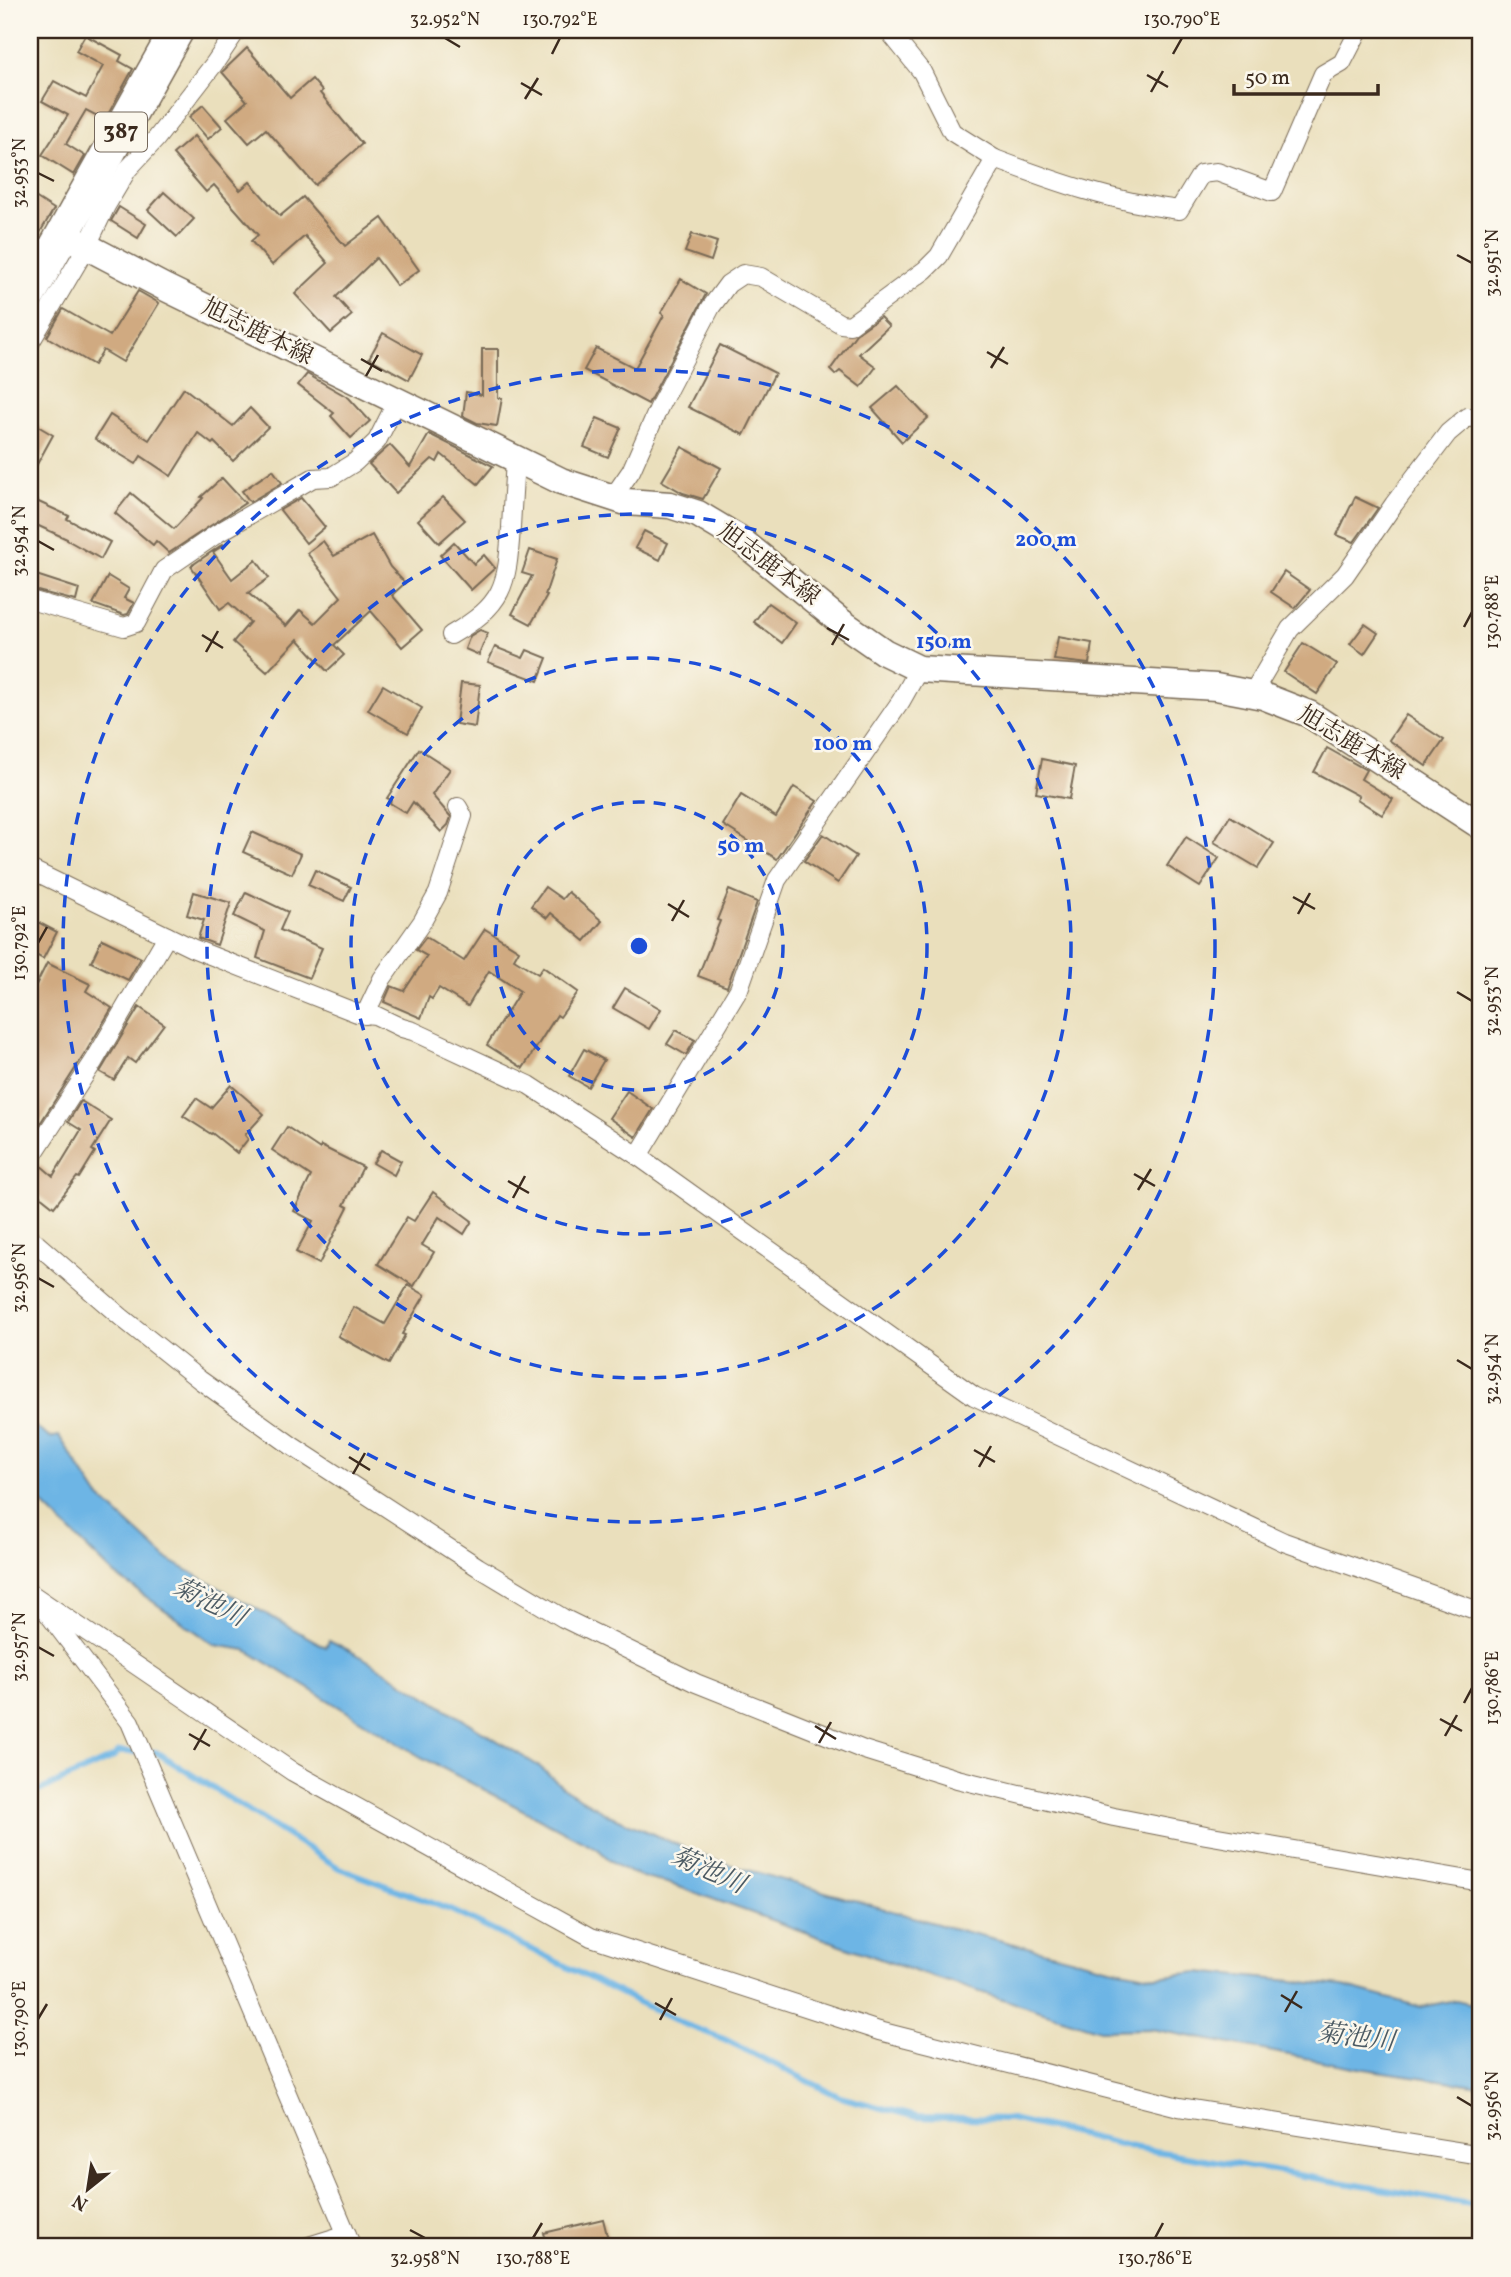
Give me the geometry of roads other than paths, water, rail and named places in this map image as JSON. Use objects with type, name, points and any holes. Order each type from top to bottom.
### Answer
[{"type":"highway","name":"387","points":[[30,292],[75,241],[177,30]]},
{"type":"main road","name":"旭志鹿本線","points":[[75,241],[561,481],[626,502],[670,505],[698,514],[738,538],[841,622],[884,652],[919,669],[1216,687],[1252,694],[1309,714],[1481,826]]},
{"type":"street","points":[[30,343],[75,241],[106,206],[128,169],[156,139],[237,30]]},
{"type":"street","points":[[888,30],[922,72],[953,132],[995,159],[1079,190],[1136,205],[1179,210],[1201,173],[1217,172],[1272,192],[1323,74],[1342,63],[1359,30]]},
{"type":"street","points":[[613,498],[631,471],[660,405],[711,307],[728,284],[743,274],[761,277],[841,324],[850,325],[925,270],[939,256],[995,159]]},
{"type":"street","points":[[30,600],[124,627],[136,624],[164,570],[218,533],[313,478],[331,477],[355,462],[377,441],[397,401]]},
{"type":"street","points":[[1252,694],[1290,629],[1345,575],[1448,433],[1467,417],[1481,419]]},
{"type":"street","points":[[451,635],[476,619],[491,604],[507,576],[515,457]]},
{"type":"street","points":[[638,1156],[739,989],[777,880],[901,701],[919,669]]},
{"type":"street","points":[[365,1015],[377,987],[422,922],[438,893],[463,816],[458,807]]},
{"type":"street","points":[[30,869],[167,936],[248,971],[365,1015],[375,1015],[529,1085],[638,1156],[974,1396],[1284,1542],[1481,1612]]},
{"type":"street","points":[[30,1159],[93,1061],[167,936]]},
{"type":"street","points":[[30,1238],[190,1373],[292,1446],[419,1530],[563,1619],[696,1683],[864,1750],[957,1779],[1206,1835],[1481,1882]]},
{"type":"street","points":[[34,1596],[293,1772],[591,1937],[879,2031],[1179,2107],[1481,2155]]},
{"type":"street","points":[[34,1596],[130,1722],[350,2241],[305,2247]]},
{"type":"water","name":"菊池川","points":[[30,1423],[50,1438],[59,1436],[98,1496],[167,1559],[326,1647],[329,1640],[362,1657],[540,1767],[565,1789],[611,1816],[713,1860],[955,1929],[1110,1968],[1157,1977],[1198,1972],[1343,1986],[1421,2007],[1456,2000],[1481,2006],[1481,2086],[1364,2069],[1151,2029],[1100,2030],[911,1970],[668,1883],[630,1872],[598,1849],[421,1757],[246,1650],[215,1645],[115,1575],[30,1492]]},
{"type":"waterway","points":[[30,1795],[114,1757],[119,1752],[156,1752],[339,1868],[453,1911],[681,2023],[724,2039],[840,2097],[917,2117],[1011,2119],[1132,2147],[1481,2206]]}]
